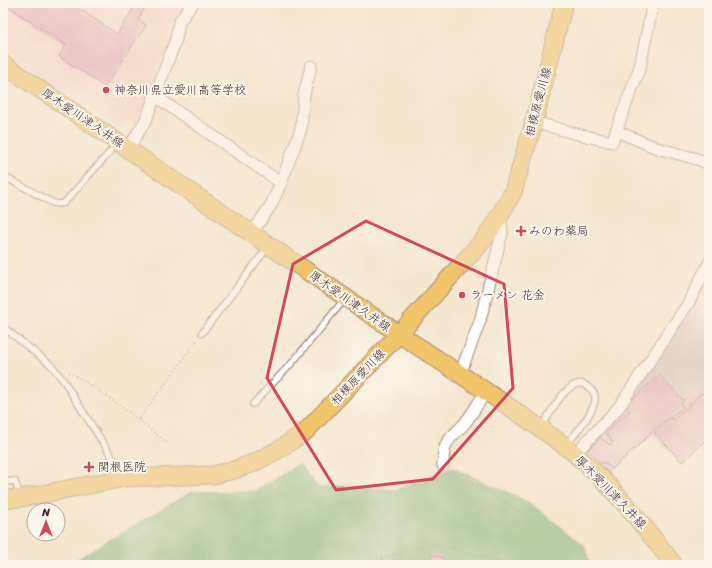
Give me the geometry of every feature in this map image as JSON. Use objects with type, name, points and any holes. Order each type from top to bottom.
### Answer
[{"type":"main road","name":"相模原愛川線","points":[[3,500],[21,498],[125,478],[213,475],[234,470],[256,462],[283,447],[306,431],[399,334],[486,237],[500,215],[513,192],[534,122],[564,3]]},
{"type":"main road","name":"厚木愛川津久井線","points":[[3,64],[399,334],[541,428],[570,450],[607,485],[646,528],[674,565]]},
{"type":"street","points":[[123,146],[146,120],[176,39],[179,22],[193,3]]},
{"type":"street","points":[[534,122],[612,142],[640,67],[653,3]]},
{"type":"street","points":[[252,233],[271,205],[281,183],[301,129],[304,95],[311,66]]},
{"type":"street","points":[[155,96],[281,183]]},
{"type":"street","points":[[616,130],[657,148],[697,159],[709,164]]},
{"type":"street","points":[[460,374],[480,321],[502,233],[500,215]]},
{"type":"street","points":[[570,450],[619,407],[689,302],[709,263]]},
{"type":"street","points":[[443,466],[443,451],[447,443],[456,431],[464,424],[486,391]]},
{"type":"lane","points":[[3,176],[53,203],[64,203],[123,146]]},
{"type":"lane","points":[[202,333],[270,246]]},
{"type":"lane","points":[[253,404],[292,364],[339,306],[344,296]]},
{"type":"lane","points":[[3,327],[51,365],[63,380],[125,478]]},
{"type":"lane","points":[[541,428],[564,392],[573,385],[587,385],[593,392],[595,399],[592,408],[570,450]]},
{"type":"lane","points":[[3,482],[15,481],[21,498]]},
{"type":"path","points":[[138,420],[202,333]]},
{"type":"path","points":[[51,365],[53,363],[87,382],[166,443]]},
{"type":"path","points":[[443,466],[449,473],[488,492],[535,521],[535,524],[532,526],[495,507],[474,500],[471,501],[471,505],[496,521],[535,565]]},
{"type":"path","points":[[378,565],[380,560],[433,543],[511,565]]},
{"type":"highlighted area","points":[[366,221],[504,284],[513,388],[433,479],[336,490],[267,378],[293,264]]},
{"type":"shaded area","name":"神奈川県立愛川高等学校","points":[[3,3],[187,3],[174,19],[166,49],[141,116],[136,125],[129,122],[125,123],[120,128],[21,64],[3,43]]},
{"type":"shaded area","points":[[709,272],[709,322],[697,308],[692,305]]},
{"type":"shaded area","points":[[691,305],[697,309],[709,323],[709,440],[682,465],[653,435],[612,473],[587,449]]},
{"type":"green space","points":[[299,464],[319,488],[355,486],[395,490],[453,468],[528,502],[584,545],[590,565],[67,565],[191,492],[255,491]]},
{"type":"building","points":[[12,3],[70,3],[117,34],[137,3],[148,3],[138,19],[146,25],[105,87],[59,56],[66,45],[9,7]]},
{"type":"building","points":[[659,375],[684,401],[681,404],[683,407],[670,418],[669,417],[612,469],[605,462],[603,464],[588,450],[600,437],[610,445],[613,442],[606,433],[630,410],[626,405]]},
{"type":"building","points":[[709,392],[709,437],[682,462],[655,433],[671,418],[673,420],[702,393],[705,396]]},
{"type":"building","points":[[431,555],[443,557],[441,565],[429,565]]},
{"type":"place","name":"神奈川県立愛川高等学校","points":[[106,90]]},
{"type":"place","name":"みのわ薬局","points":[[521,231]]},
{"type":"place","name":"ラーメン 花金","points":[[462,295]]},
{"type":"place","name":"関根医院","points":[[89,467]]}]
